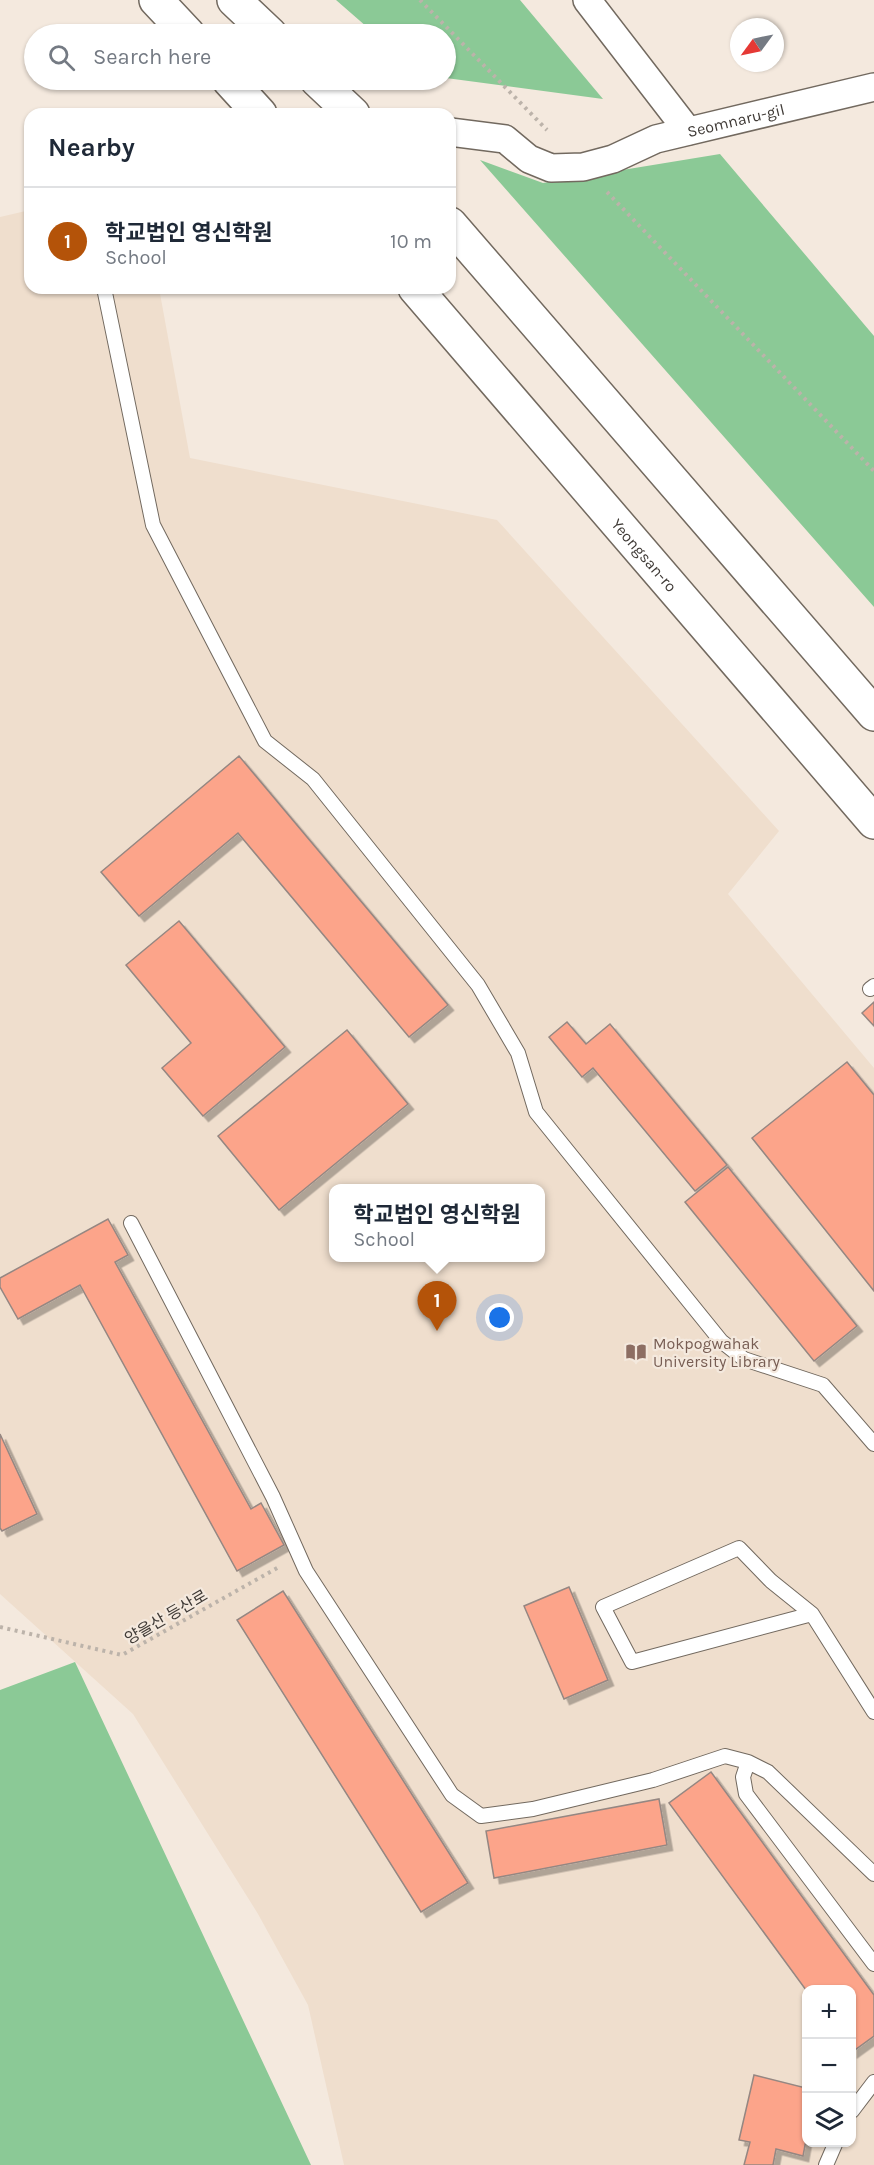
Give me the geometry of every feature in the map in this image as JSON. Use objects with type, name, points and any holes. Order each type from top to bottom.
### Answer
[{"type":"street","points":[[156,0],[179,24]]},
{"type":"street","points":[[234,0],[259,24]]},
{"type":"street","name":"Seomnaru-gil","points":[[587,0],[688,131],[874,87]]},
{"type":"street","points":[[238,90],[255,108]]},
{"type":"street","points":[[328,90],[347,108]]},
{"type":"street","points":[[456,133],[505,139],[529,159],[551,168],[583,167],[613,159],[656,139],[688,131]]},
{"type":"street","points":[[456,231],[874,714]]},
{"type":"street","name":"Yeongsan-ro","points":[[420,294],[874,822]]},
{"type":"lane","points":[[105,294],[153,525],[265,741],[313,779],[478,985],[518,1053],[536,1112],[721,1341],[744,1359],[755,1364],[823,1385],[874,1444]]},
{"type":"lane","points":[[131,1223],[273,1497],[299,1556],[410,1734],[452,1796],[482,1816],[533,1809],[653,1780],[725,1756],[748,1762],[768,1772],[874,1874]]},
{"type":"lane","points":[[812,1614],[632,1662],[603,1607],[739,1548],[771,1581],[812,1614],[874,1712]]},
{"type":"lane","points":[[748,1762],[743,1777],[746,1794],[874,1964]]},
{"type":"lane","points":[[856,2106],[874,2082]]},
{"type":"lane","points":[[826,2165],[834,2147]]},
{"type":"path","points":[[420,0],[443,24]]},
{"type":"path","points":[[456,37],[874,471]]},
{"type":"path","name":"양을산 등산로","points":[[0,1627],[122,1655],[299,1556]]},
{"type":"shaded area","points":[[24,211],[24,294],[160,294],[190,458],[497,520],[779,831],[728,894],[874,1068],[874,2165],[344,2165],[308,2005],[258,1914],[133,1714],[0,1594],[0,217]]},
{"type":"green space","points":[[336,0],[520,0],[603,99],[456,79],[456,24],[364,24]]},
{"type":"green space","points":[[720,154],[874,336],[874,607],[480,160],[543,183]]},
{"type":"green space","points":[[75,1662],[311,2165],[0,2165],[0,1690]]},
{"type":"building","points":[[239,756],[448,1005],[409,1037],[238,833],[139,916],[101,872]]},
{"type":"building","points":[[179,921],[285,1047],[203,1116],[162,1068],[191,1043],[126,965]]},
{"type":"building","points":[[874,1002],[874,1026],[862,1013]]},
{"type":"building","points":[[567,1022],[586,1044],[610,1024],[727,1165],[695,1191],[593,1068],[582,1077],[549,1037]]},
{"type":"building","points":[[347,1030],[408,1104],[279,1210],[218,1136]]},
{"type":"building","points":[[847,1062],[874,1095],[874,1291],[752,1138]]},
{"type":"building","points":[[728,1167],[857,1326],[814,1361],[685,1202]]},
{"type":"building","points":[[108,1219],[128,1255],[115,1262],[251,1509],[261,1503],[284,1545],[237,1571],[80,1285],[18,1319],[0,1287],[0,1278]]},
{"type":"building","points":[[0,1434],[37,1514],[2,1531],[0,1528]]},
{"type":"building","points":[[569,1587],[608,1680],[564,1699],[524,1606]]},
{"type":"building","points":[[283,1591],[468,1883],[421,1912],[237,1620]]},
{"type":"building","points":[[711,1772],[874,1995],[874,2036],[856,2049],[856,1985],[802,1985],[669,1803]]},
{"type":"building","points":[[659,1799],[667,1845],[494,1878],[486,1831]]},
{"type":"building","points":[[754,2075],[802,2087],[802,2147],[805,2147],[803,2156],[776,2149],[773,2165],[744,2165],[750,2142],[739,2140]]},
{"type":"place","name":"학교법인 영신학원","points":[[437,1331]]},
{"type":"place","name":"Mokpogwahak University Library","points":[[636,1352]]}]
